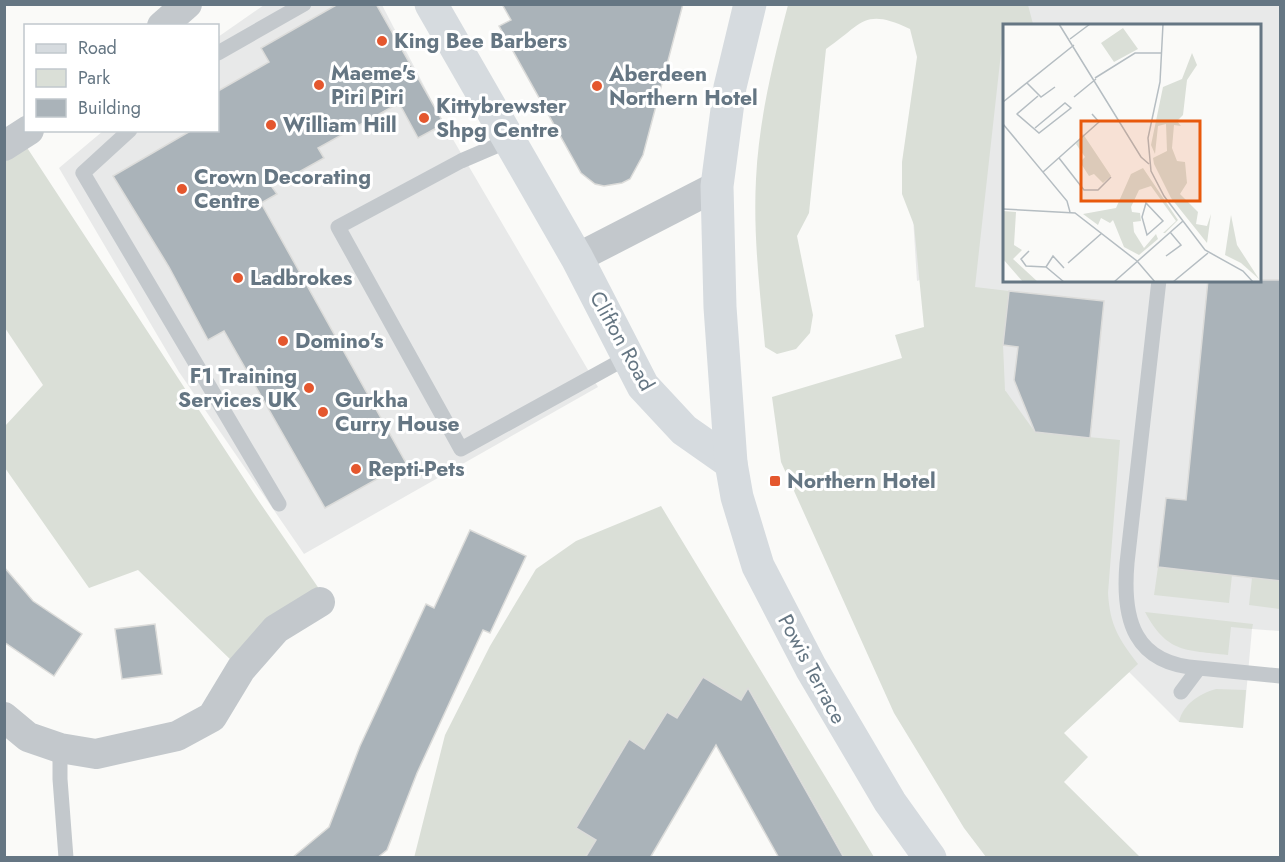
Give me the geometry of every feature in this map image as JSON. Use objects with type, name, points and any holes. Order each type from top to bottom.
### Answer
[{"type":"main road","name":"Clifton Road","points":[[431,4],[577,258],[643,386],[684,430],[731,463]]},
{"type":"main road","name":"Powis Terrace","points":[[750,4],[729,87],[717,186],[720,307],[731,463],[747,533],[758,566],[780,610],[847,733],[890,802],[930,858]]},
{"type":"street","points":[[164,24],[187,4]]},
{"type":"street","points":[[4,146],[26,132]]},
{"type":"street","points":[[577,258],[717,186]]},
{"type":"street","points":[[4,717],[28,738],[60,748],[96,754],[136,747],[177,736],[212,717],[241,669],[276,628],[320,602]]},
{"type":"lane","points":[[219,52],[304,4]]},
{"type":"lane","points":[[128,132],[83,173],[279,504]]},
{"type":"lane","points":[[510,140],[461,161],[338,227],[461,449],[628,357]]},
{"type":"lane","points":[[1159,282],[1127,563],[1125,600],[1134,630],[1147,650],[1166,662],[1199,668],[1281,676]]},
{"type":"lane","points":[[1180,692],[1199,668]]},
{"type":"lane","points":[[60,748],[66,858]]},
{"type":"shaded area","points":[[264,5],[382,5],[444,124],[598,387],[304,554],[179,372],[59,168],[102,132],[219,132],[219,36]]},
{"type":"shaded area","points":[[930,5],[1280,5],[1280,631],[1252,629],[1243,728],[1179,722],[1129,672],[1060,554],[963,264],[917,281],[910,170]]},
{"type":"green space","points":[[788,5],[1028,5],[1033,24],[1003,24],[975,287],[1009,291],[1003,345],[1005,390],[1035,432],[1120,440],[1108,593],[1116,631],[1138,664],[1064,733],[1088,757],[1064,782],[1140,857],[986,857],[964,828],[894,713],[781,462],[772,397],[902,358],[895,335],[924,327],[914,225],[902,194],[902,162],[917,57],[910,29],[882,19],[864,21],[826,49],[809,213],[797,236],[813,315],[810,333],[796,349],[777,354],[765,347],[756,242],[755,200],[763,113]]},
{"type":"green space","points":[[24,143],[258,500],[324,596],[234,663],[138,570],[89,588],[5,468],[5,426],[43,385],[5,328],[5,153]]},
{"type":"green space","points":[[661,506],[874,857],[844,857],[749,689],[741,700],[703,677],[677,718],[667,712],[644,749],[628,740],[576,828],[596,840],[585,857],[414,858],[445,735],[490,646],[536,569],[576,541]]},
{"type":"green space","points":[[1158,567],[1232,575],[1229,603],[1154,595]]},
{"type":"green space","points":[[1252,578],[1280,581],[1280,609],[1249,605]]},
{"type":"green space","points":[[1145,612],[1253,624],[1252,629],[1231,627],[1228,655],[1179,647],[1161,635]]},
{"type":"green space","points":[[1216,689],[1246,690],[1243,728],[1179,722],[1188,705]]},
{"type":"building","points":[[338,4],[376,4],[444,124],[418,138],[399,103],[318,148],[324,158],[272,187],[277,194],[261,203],[406,463],[325,508],[224,331],[208,340],[169,267],[113,176],[189,132],[219,132],[219,90],[269,62],[261,48]]},
{"type":"building","name":"Aberdeen Northern Hotel","points":[[502,4],[683,4],[643,155],[630,179],[604,186],[595,184],[581,173],[499,26],[511,20]]},
{"type":"building","points":[[1281,280],[1281,581],[1158,567],[1166,498],[1186,500],[1208,282]]},
{"type":"building","points":[[1009,291],[1104,301],[1090,438],[1035,432],[1014,380],[1018,347],[1003,345]]},
{"type":"building","points":[[470,530],[526,556],[490,633],[483,630],[417,773],[387,850],[377,858],[292,858],[329,827],[360,746],[426,604],[434,608]]},
{"type":"building","points":[[4,567],[33,601],[82,634],[54,676],[4,642]]},
{"type":"building","points":[[155,624],[162,674],[122,679],[115,629]]},
{"type":"building","points":[[703,677],[741,700],[748,688],[844,858],[779,858],[716,745],[650,858],[585,858],[596,840],[576,828],[629,739],[644,749],[667,712],[677,718]]},
{"type":"place","name":"King Bee Barbers","points":[[382,41]]},
{"type":"place","name":"Maeme's Piri Piri","points":[[319,85]]},
{"type":"place","name":"Aberdeen Northern Hotel","points":[[597,86]]},
{"type":"place","name":"Kittybrewster Shpg Centre","points":[[424,118]]},
{"type":"place","name":"William Hill","points":[[271,125]]},
{"type":"place","name":"Crown Decorating Centre","points":[[182,189]]},
{"type":"place","name":"Ladbrokes","points":[[238,278]]},
{"type":"place","name":"Domino's","points":[[283,341]]},
{"type":"place","name":"F1 Training Services UK","points":[[309,388]]},
{"type":"place","name":"Gurkha Curry House","points":[[323,412]]},
{"type":"place","name":"Repti-Pets","points":[[356,469]]},
{"type":"place","name":"Northern Hotel","points":[[775,481]]}]
